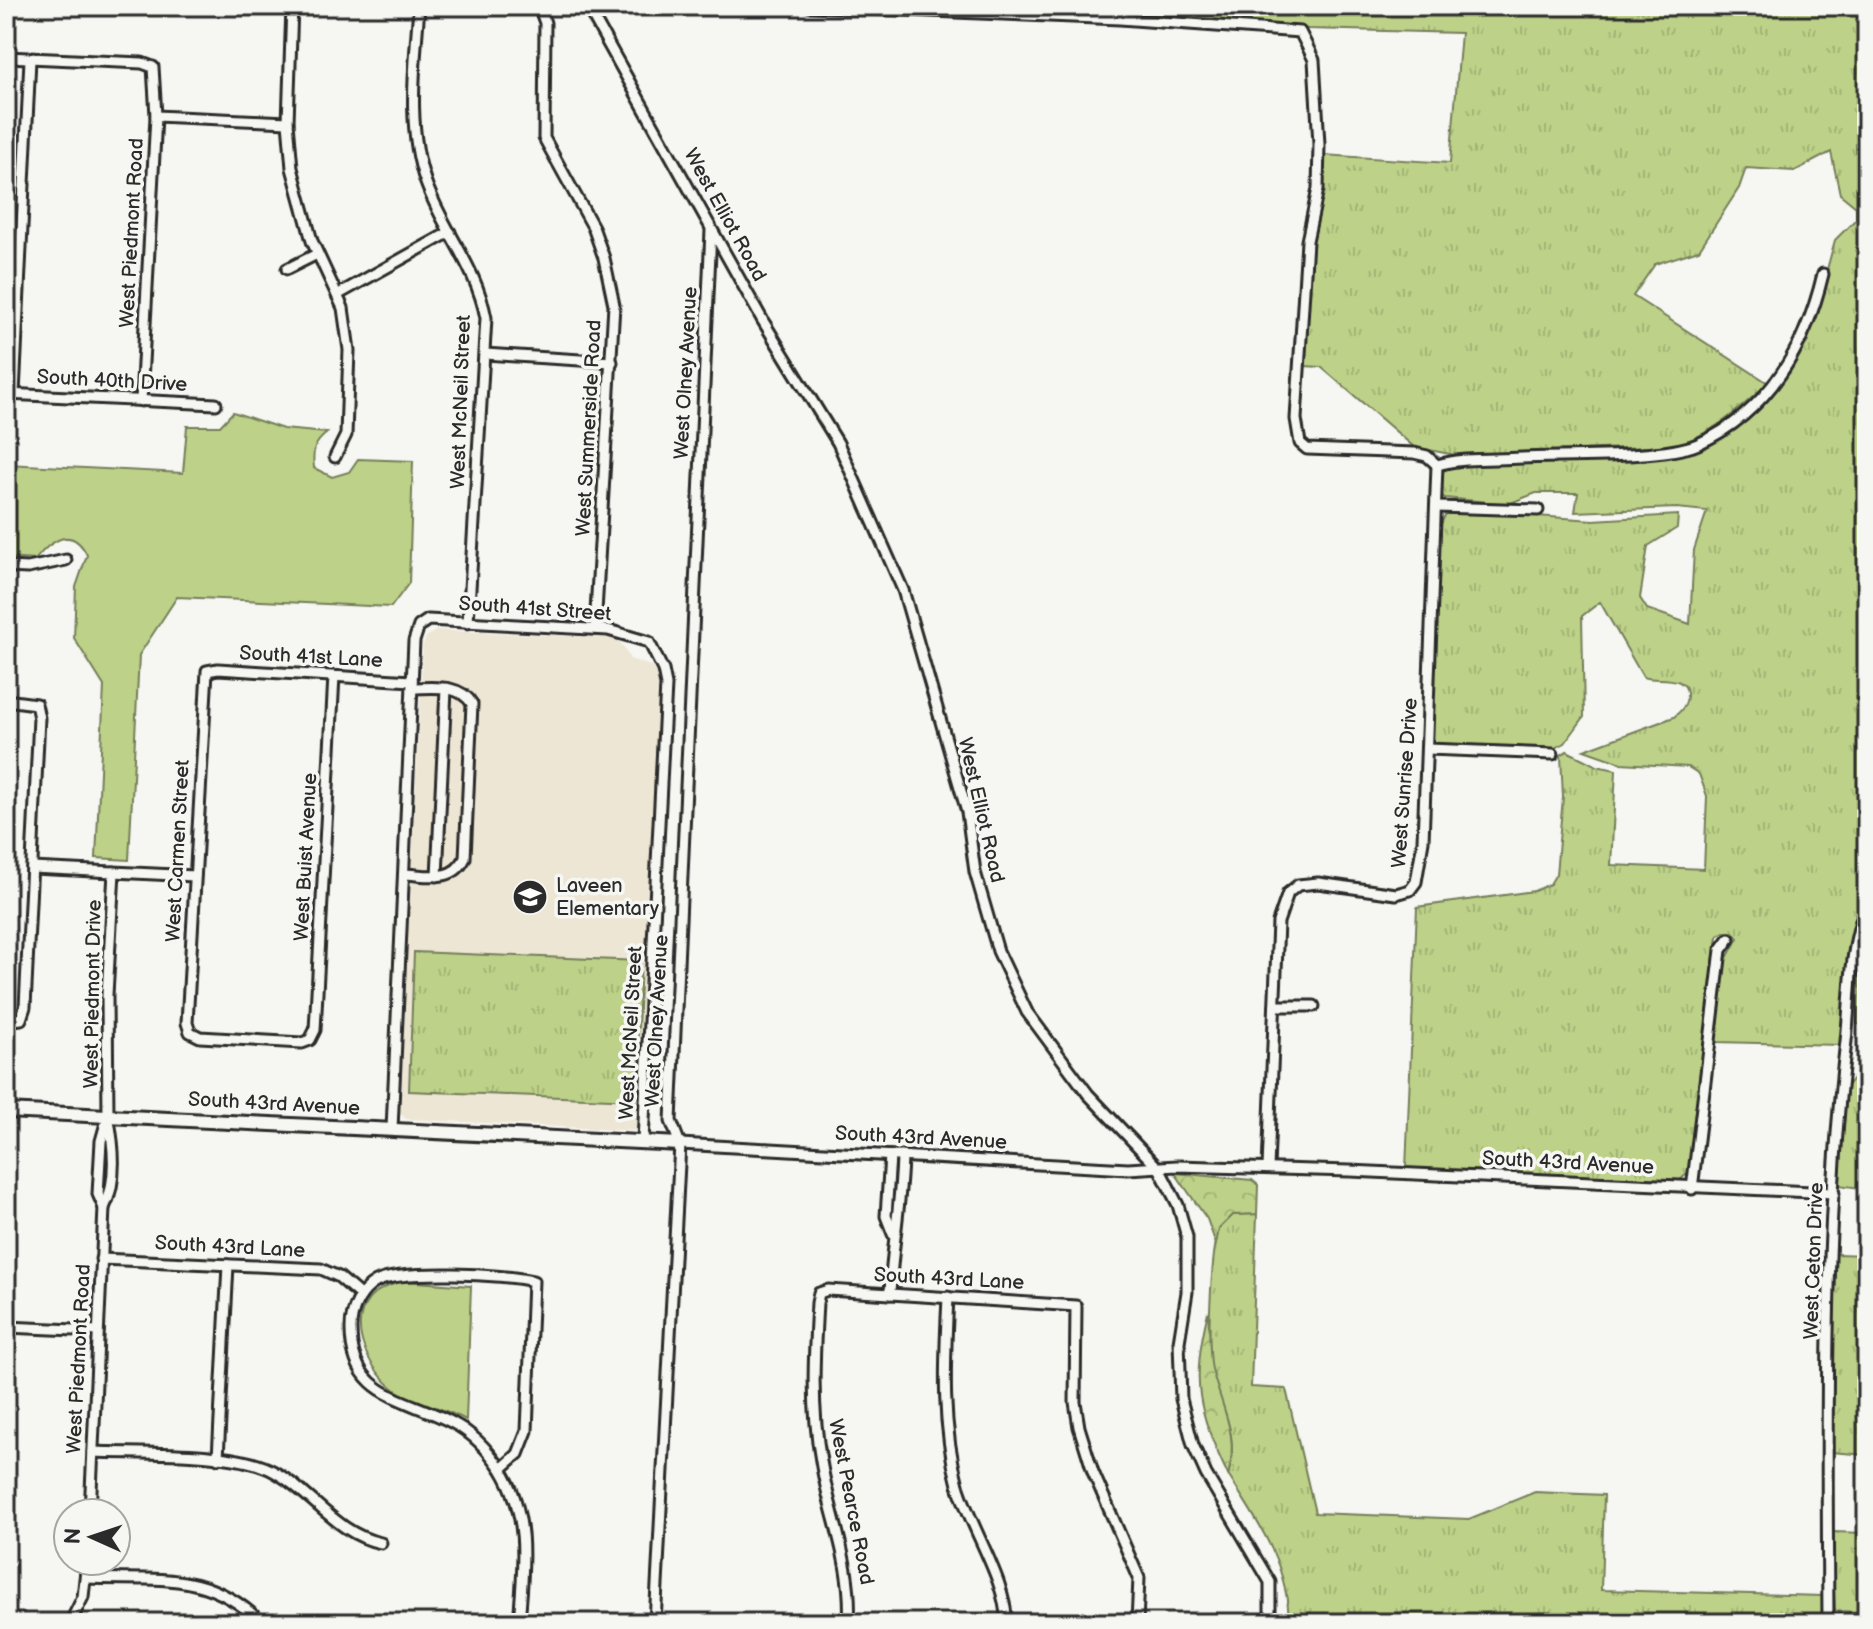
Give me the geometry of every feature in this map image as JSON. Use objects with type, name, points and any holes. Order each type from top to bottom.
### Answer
[{"type":"street","points":[[292,6],[288,122],[300,207],[346,319],[349,350],[346,435],[335,457]]},
{"type":"street","name":"West McNeil Street","points":[[419,6],[414,95],[416,147],[426,184],[480,288],[486,318],[468,623]]},
{"type":"street","name":"West Summerside Road","points":[[539,6],[545,23],[544,138],[583,206],[604,258],[614,305],[595,629]]},
{"type":"street","name":"West Elliot Road","points":[[587,6],[838,443],[903,590],[967,812],[975,872],[998,951],[1027,1012],[1088,1094],[1160,1170],[1178,1205],[1187,1237],[1187,1292],[1179,1342],[1181,1399],[1193,1445],[1206,1474],[1270,1582],[1270,1623]]},
{"type":"street","points":[[809,6],[1120,19],[1300,32],[1314,60],[1319,144],[1318,189],[1307,241],[1296,419],[1300,443],[1307,449],[1333,453],[1414,453],[1427,456],[1437,465],[1472,459],[1636,453],[1697,444],[1737,419],[1774,385],[1803,341],[1823,274]]},
{"type":"street","points":[[6,57],[30,59],[10,394]]},
{"type":"street","name":"West Piedmont Road","points":[[30,59],[142,63],[153,67],[156,116],[141,401]]},
{"type":"street","points":[[156,116],[288,122]]},
{"type":"street","name":"West Olney Avenue","points":[[655,1623],[680,1144],[671,1121],[711,226]]},
{"type":"street","points":[[337,295],[450,232]]},
{"type":"street","points":[[287,269],[317,254]]},
{"type":"street","points":[[485,354],[612,362]]},
{"type":"street","name":"South 40th Drive","points":[[10,394],[216,404]]},
{"type":"street","name":"West Sunrise Drive","points":[[1268,1168],[1278,922],[1288,893],[1298,885],[1318,883],[1396,894],[1410,890],[1416,882],[1423,841],[1428,749],[1437,465]]},
{"type":"street","points":[[1437,507],[1538,510]]},
{"type":"street","points":[[6,567],[28,568],[66,560]]},
{"type":"street","name":"South 41st Street","points":[[412,684],[414,641],[419,626],[428,620],[595,629],[649,642]]},
{"type":"street","name":"West McNeil Street","points":[[643,1141],[666,685],[649,642]]},
{"type":"street","name":"South 41st Lane","points":[[207,671],[334,676],[446,689]]},
{"type":"street","name":"West Carmen Street","points":[[190,1032],[187,1023],[207,671]]},
{"type":"street","name":"West Buist Avenue","points":[[190,1032],[200,1037],[302,1043],[310,1040],[315,1030],[334,676]]},
{"type":"street","points":[[392,1129],[412,684]]},
{"type":"street","points":[[404,874],[437,876],[459,869],[465,858],[472,704],[459,691],[446,689],[437,876]]},
{"type":"street","points":[[6,700],[36,704],[39,718],[25,1007],[21,1019],[6,1021]]},
{"type":"street","points":[[1428,749],[1553,754]]},
{"type":"street","points":[[32,868],[195,876]]},
{"type":"street","name":"West Piedmont Drive","points":[[104,1208],[111,1194],[112,1180],[107,995],[114,872]]},
{"type":"street","name":"West Ceton Drive","points":[[1828,1623],[1826,1515],[1834,1193],[1853,961],[1858,928],[1867,904]]},
{"type":"street","points":[[1692,1189],[1721,950],[1729,939]]},
{"type":"street","points":[[1275,1006],[1314,1006]]},
{"type":"street","name":"South 43rd Avenue","points":[[6,1111],[643,1141],[1160,1170],[1177,1166],[1268,1168],[1834,1193]]},
{"type":"street","points":[[890,1156],[886,1216],[893,1234]]},
{"type":"street","points":[[890,1294],[893,1234],[901,1199],[902,1156]]},
{"type":"street","points":[[887,1198],[901,1199]]},
{"type":"street","name":"West Piedmont Road","points":[[91,1497],[104,1208]]},
{"type":"street","name":"South 43rd Lane","points":[[101,1259],[321,1269],[339,1277],[361,1296]]},
{"type":"street","points":[[218,1458],[228,1265]]},
{"type":"street","points":[[501,1469],[518,1454],[527,1431],[533,1281],[402,1274],[382,1279],[361,1296],[351,1318],[355,1360],[372,1383],[408,1406],[453,1422],[480,1444],[501,1469],[522,1522],[519,1623]]},
{"type":"street","name":"South 43rd Lane","points":[[819,1293],[890,1294],[1076,1306],[1074,1371],[1079,1427],[1093,1472],[1139,1578],[1137,1623]]},
{"type":"street","name":"West Pearce Road","points":[[819,1293],[813,1383],[816,1426],[825,1487],[850,1575],[849,1623]]},
{"type":"street","points":[[948,1297],[944,1378],[949,1442],[968,1517],[1005,1600],[1006,1623]]},
{"type":"street","points":[[6,1327],[98,1331]]},
{"type":"street","points":[[93,1452],[240,1460],[272,1471],[347,1530],[363,1539],[381,1543]]},
{"type":"street","points":[[73,1618],[86,1578],[201,1583],[241,1602],[262,1623]]},
{"type":"street","points":[[1828,1623],[1867,1618]]},
{"type":"shaded area","name":"Laveen Elementary","points":[[437,630],[613,638],[621,643],[630,659],[651,666],[660,677],[638,1131],[406,1119],[399,1112],[423,644],[427,636]]},
{"type":"green space","points":[[1867,6],[1867,897],[1853,930],[1840,1045],[1716,1042],[1723,965],[1738,938],[1733,932],[1718,936],[1691,1170],[1678,1182],[1406,1169],[1417,907],[1534,891],[1550,884],[1556,874],[1563,797],[1561,755],[1567,751],[1597,766],[1616,770],[1611,865],[1704,869],[1707,796],[1699,774],[1688,767],[1621,763],[1584,750],[1674,717],[1687,699],[1686,688],[1677,681],[1643,677],[1600,602],[1582,616],[1584,717],[1565,743],[1553,749],[1431,745],[1441,524],[1446,513],[1453,510],[1593,520],[1678,515],[1677,528],[1648,546],[1640,598],[1647,609],[1690,624],[1694,550],[1707,511],[1677,508],[1575,512],[1578,493],[1536,493],[1508,504],[1445,498],[1441,495],[1442,472],[1452,466],[1695,448],[1773,389],[1807,343],[1835,240],[1856,219],[1856,207],[1840,194],[1831,152],[1795,171],[1746,168],[1739,188],[1699,250],[1655,264],[1633,296],[1768,383],[1735,412],[1713,428],[1673,446],[1455,455],[1414,447],[1321,367],[1304,366],[1310,240],[1323,155],[1450,163],[1461,33],[1308,29],[1118,12],[985,8]]},
{"type":"green space","points":[[233,412],[283,429],[327,433],[315,448],[314,468],[332,477],[349,472],[358,459],[413,461],[409,583],[391,607],[177,597],[139,655],[129,860],[96,858],[104,686],[74,638],[76,587],[87,555],[75,540],[68,538],[54,542],[35,560],[6,558],[6,464],[183,473],[187,426],[220,426]]},
{"type":"green space","points":[[1867,913],[1867,1025],[1857,1024],[1862,930]]},
{"type":"green space","points":[[414,952],[641,961],[635,1100],[409,1091]]},
{"type":"green space","points":[[1867,1069],[1867,1189],[1839,1185],[1847,1086],[1856,1074]]},
{"type":"green space","points":[[1175,1173],[1252,1180],[1258,1185],[1257,1214],[1233,1215],[1219,1229],[1216,1244],[1207,1219]]},
{"type":"green space","points":[[1257,1214],[1251,1387],[1286,1389],[1315,1513],[1469,1519],[1535,1492],[1604,1495],[1601,1590],[1823,1596],[1823,1623],[1289,1623],[1283,1582],[1270,1545],[1228,1475],[1232,1446],[1210,1357],[1212,1274],[1220,1228],[1233,1215]]},
{"type":"green space","points":[[1836,1254],[1867,1255],[1867,1455],[1831,1452]]},
{"type":"green space","points":[[402,1281],[471,1286],[466,1420],[402,1394],[380,1375],[364,1348],[360,1319],[364,1306],[377,1292]]},
{"type":"green space","points":[[1208,1312],[1211,1364],[1231,1434],[1228,1475],[1209,1432],[1200,1395],[1200,1358]]},
{"type":"green space","points":[[1831,1532],[1867,1533],[1867,1612],[1835,1611]]},
{"type":"place","name":"Laveen Elementary","points":[[530,897]]}]
